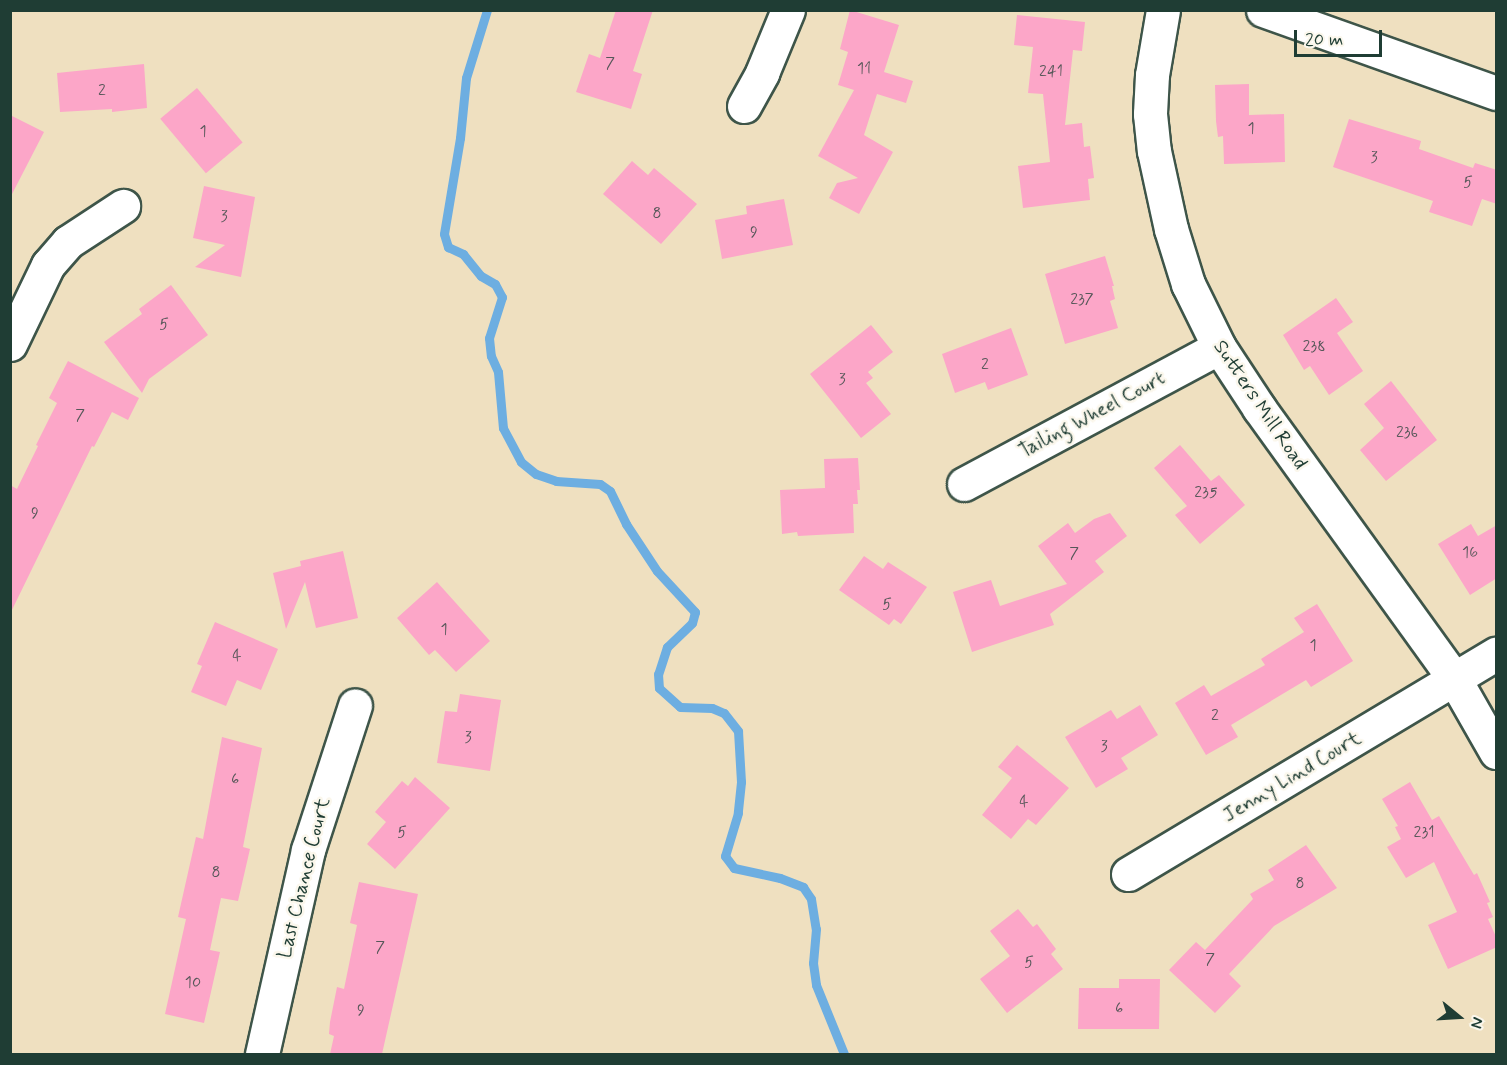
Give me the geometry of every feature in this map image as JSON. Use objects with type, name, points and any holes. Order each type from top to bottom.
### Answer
[{"type":"street","points":[[744,106],[762,73],[788,10]]},
{"type":"street","name":"Sutters Mill Road","points":[[1163,10],[1152,75],[1150,114],[1154,151],[1171,229],[1188,284],[1219,347],[1259,408],[1455,680],[1497,752]]},
{"type":"street","points":[[1263,10],[1497,93]]},
{"type":"street","points":[[10,344],[48,266],[68,242],[123,206]]},
{"type":"street","name":"Tailing Wheel Court","points":[[964,484],[1219,347]]},
{"type":"street","name":"Jenny Lind Court","points":[[1128,874],[1497,654]]},
{"type":"street","name":"Last Chance Court","points":[[262,1054],[309,850],[355,705]]},
{"type":"building","points":[[616,10],[653,10],[633,71],[642,74],[631,109],[576,92],[589,54],[600,58]]},
{"type":"building","points":[[850,10],[899,25],[884,72],[913,81],[906,103],[877,94],[864,135],[893,152],[859,214],[829,198],[837,183],[858,178],[818,156],[854,90],[838,85],[848,52],[840,49]]},
{"type":"building","points":[[1017,15],[1085,22],[1082,51],[1073,50],[1065,125],[1082,123],[1084,147],[1090,146],[1094,178],[1088,179],[1090,200],[1023,208],[1018,166],[1050,162],[1043,94],[1028,93],[1033,47],[1014,45]]},
{"type":"building","points":[[144,64],[147,108],[112,112],[112,109],[60,112],[57,73]]},
{"type":"building","points":[[1249,84],[1249,115],[1284,114],[1285,162],[1224,164],[1223,136],[1218,137],[1216,121],[1215,85]]},
{"type":"building","points":[[197,88],[243,142],[206,173],[160,119]]},
{"type":"building","points":[[10,115],[44,132],[10,198]]},
{"type":"building","points":[[1349,119],[1421,141],[1419,149],[1473,168],[1475,163],[1497,170],[1497,204],[1482,199],[1472,226],[1429,212],[1433,201],[1333,167]]},
{"type":"building","points":[[632,161],[648,175],[654,168],[697,204],[661,244],[603,194]]},
{"type":"building","points":[[204,186],[255,197],[241,277],[195,267],[225,245],[193,238]]},
{"type":"building","points":[[784,199],[793,245],[722,259],[715,220],[747,214],[746,206]]},
{"type":"building","points":[[1105,256],[1114,286],[1112,286],[1115,299],[1110,301],[1118,328],[1065,344],[1045,274]]},
{"type":"building","points":[[171,285],[208,335],[149,379],[142,393],[104,342],[142,314],[139,309]]},
{"type":"building","points":[[1336,298],[1353,322],[1337,333],[1363,371],[1329,395],[1310,366],[1304,370],[1283,335]]},
{"type":"building","points":[[871,325],[893,352],[868,372],[873,378],[866,383],[891,414],[861,438],[810,374]]},
{"type":"building","points":[[1011,328],[1028,375],[988,390],[985,382],[955,393],[942,354]]},
{"type":"building","points":[[68,361],[139,398],[128,420],[112,412],[94,447],[92,446],[10,614],[10,485],[17,489],[38,446],[36,445],[57,403],[49,398]]},
{"type":"building","points":[[1391,381],[1437,440],[1386,481],[1360,450],[1384,428],[1364,404]]},
{"type":"building","points":[[1180,445],[1211,481],[1219,475],[1245,505],[1200,544],[1175,515],[1187,506],[1154,468]]},
{"type":"building","points":[[858,458],[860,490],[857,490],[858,504],[853,504],[854,533],[798,536],[797,532],[782,534],[780,490],[825,488],[824,459]]},
{"type":"building","points":[[1110,513],[1127,536],[1095,561],[1104,572],[1050,614],[1054,625],[972,652],[953,592],[991,580],[1000,606],[1067,584],[1038,546],[1068,523],[1075,533],[1094,519]]},
{"type":"building","points":[[1471,524],[1478,536],[1497,525],[1497,578],[1470,595],[1438,544]]},
{"type":"building","points":[[343,551],[358,618],[316,628],[305,582],[286,629],[273,573],[301,566],[300,561]]},
{"type":"building","points":[[864,556],[883,569],[888,562],[927,587],[901,624],[894,619],[889,625],[839,590]]},
{"type":"building","points":[[437,582],[490,641],[456,672],[435,650],[429,655],[397,618]]},
{"type":"building","points":[[1317,604],[1353,661],[1311,687],[1306,680],[1231,725],[1238,737],[1206,755],[1175,703],[1204,685],[1211,696],[1265,665],[1261,659],[1304,632],[1294,618]]},
{"type":"building","points":[[215,622],[278,649],[261,690],[237,680],[226,706],[191,692],[202,666],[197,664]]},
{"type":"building","points":[[460,694],[501,700],[490,771],[437,763],[445,711],[457,712]]},
{"type":"building","points":[[1140,705],[1158,735],[1121,758],[1128,769],[1096,788],[1065,737],[1111,710],[1117,719]]},
{"type":"building","points":[[222,737],[262,748],[243,847],[250,849],[238,901],[221,898],[210,950],[220,952],[204,1023],[165,1014],[186,919],[178,917],[196,837],[203,839]]},
{"type":"building","points":[[1017,745],[1069,788],[1036,825],[1028,819],[1011,839],[982,815],[1012,778],[998,767]]},
{"type":"building","points":[[415,777],[450,808],[395,869],[367,844],[386,822],[375,812],[402,781],[408,786]]},
{"type":"building","points":[[1410,782],[1432,820],[1439,816],[1474,875],[1477,873],[1490,902],[1487,903],[1493,917],[1488,919],[1497,939],[1497,947],[1448,969],[1428,925],[1457,912],[1434,862],[1406,878],[1387,847],[1401,839],[1395,827],[1398,826],[1382,799]]},
{"type":"building","points":[[1306,845],[1337,888],[1274,926],[1229,974],[1241,986],[1215,1013],[1169,970],[1196,942],[1205,950],[1253,899],[1250,894],[1274,880],[1268,870]]},
{"type":"building","points":[[359,882],[418,894],[382,1054],[330,1054],[334,1036],[329,1034],[330,1022],[337,987],[344,989],[357,925],[350,923]]},
{"type":"building","points":[[1018,909],[1033,927],[1037,924],[1056,949],[1051,954],[1063,969],[1007,1013],[980,979],[1010,956],[990,931]]},
{"type":"building","points":[[1119,979],[1160,979],[1159,1029],[1078,1029],[1079,988],[1119,988]]},
{"type":"waterway","points":[[487,10],[466,78],[460,138],[444,234],[448,247],[463,254],[481,276],[495,284],[502,297],[489,338],[491,356],[498,372],[503,428],[521,462],[536,474],[556,481],[600,484],[610,491],[626,524],[657,571],[695,612],[692,623],[667,647],[658,674],[659,688],[680,707],[712,708],[724,713],[738,731],[741,782],[738,813],[725,856],[734,868],[780,878],[803,887],[811,899],[816,929],[813,963],[816,985],[844,1054]]}]
